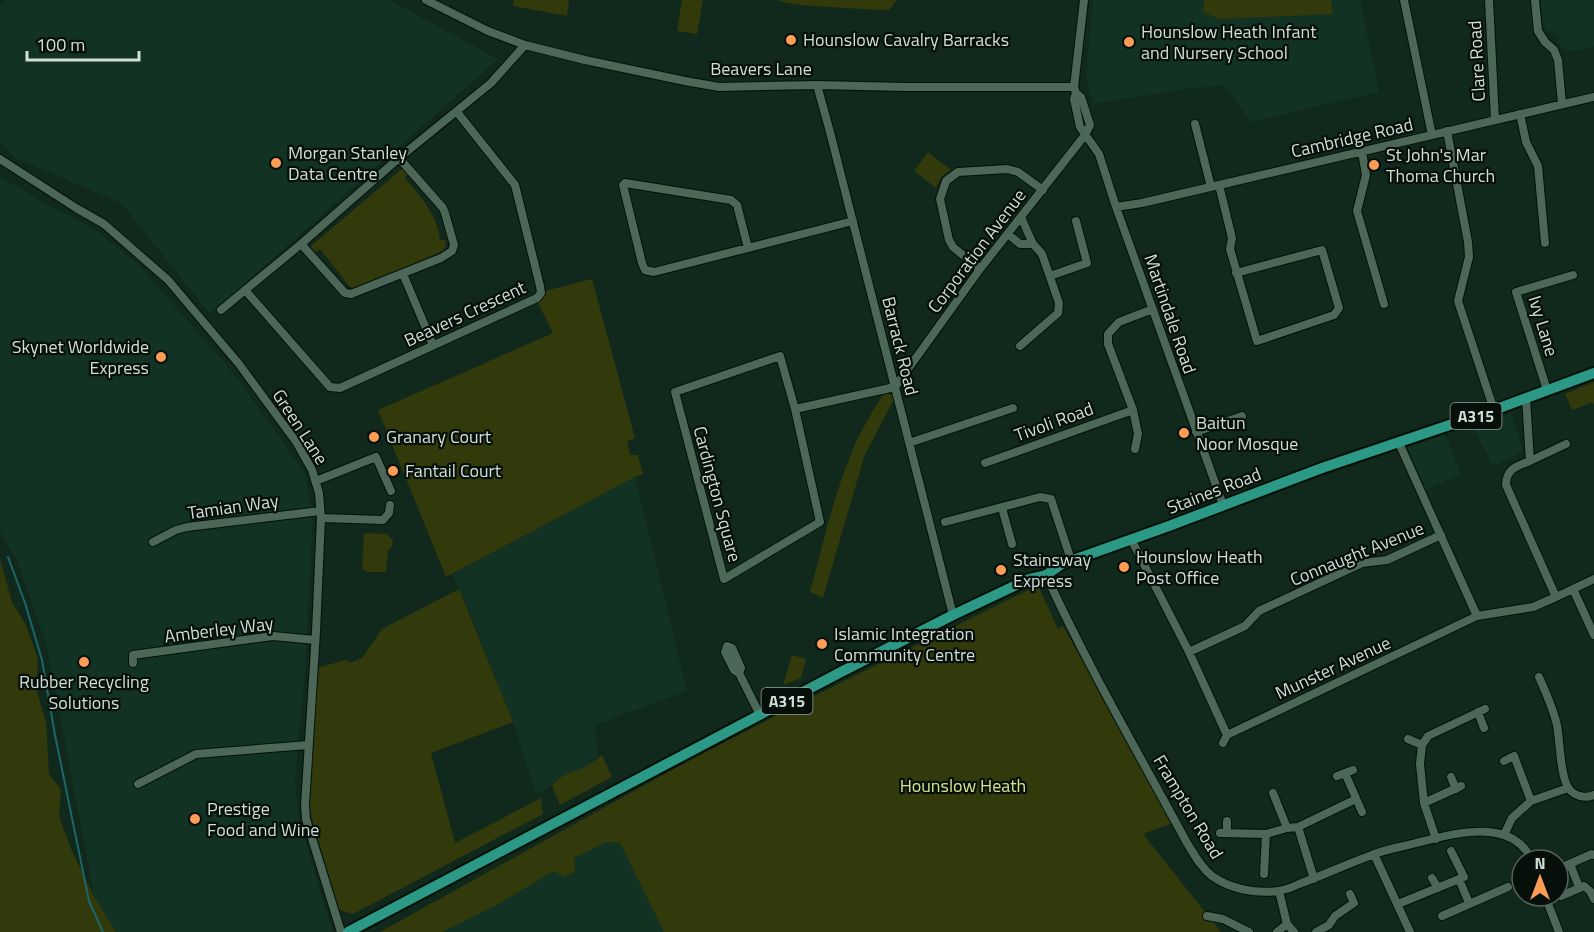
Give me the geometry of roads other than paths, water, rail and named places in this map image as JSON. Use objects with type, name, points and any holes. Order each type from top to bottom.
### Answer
[{"type":"main road","name":"Staines Road","points":[[953,615],[1029,579],[1046,575],[1071,560],[1322,468],[1494,410],[1594,373]]},
{"type":"main road","name":"A315","points":[[348,932],[953,615]]},
{"type":"street","name":"Beavers Lane","points":[[426,0],[440,3],[495,34],[525,45],[585,60],[719,87],[817,85],[1075,90]]},
{"type":"street","points":[[1084,0],[1075,90],[1081,97],[1090,125],[1085,135]]},
{"type":"street","points":[[1404,0],[1432,135]]},
{"type":"street","name":"Clare Road","points":[[1489,0],[1495,120]]},
{"type":"street","points":[[1534,0],[1538,31],[1554,50],[1558,60],[1562,104]]},
{"type":"street","points":[[221,310],[491,83],[525,45]]},
{"type":"street","name":"Barrack Road","points":[[817,85],[953,615]]},
{"type":"street","name":"Cambridge Road","points":[[1116,207],[1142,203],[1594,97]]},
{"type":"street","name":"Beavers Crescent","points":[[245,290],[330,387],[340,388],[537,298],[541,293],[514,185],[457,112]]},
{"type":"street","points":[[1520,114],[1526,142],[1538,166],[1545,243]]},
{"type":"street","points":[[1196,124],[1232,238],[1230,249],[1236,273],[1257,341],[1334,315],[1339,308],[1322,250],[1236,273]]},
{"type":"street","points":[[1447,131],[1469,257],[1458,301],[1494,410]]},
{"type":"street","name":"Corporation Avenue","points":[[896,387],[980,269],[1085,135]]},
{"type":"street","name":"Martindale Road","points":[[1085,135],[1099,154],[1223,505]]},
{"type":"street","points":[[1362,152],[1366,175],[1358,211],[1384,304]]},
{"type":"street","points":[[301,243],[345,292],[351,294],[403,274],[452,251],[454,245],[442,208],[399,158]]},
{"type":"street","name":"Green Lane","points":[[0,159],[104,224],[168,280],[246,373],[297,443],[312,470],[319,493],[320,514],[305,805],[306,819],[341,932]]},
{"type":"street","points":[[980,269],[953,247],[949,240],[940,199],[946,181],[958,171],[1007,169],[1018,172],[1043,190]]},
{"type":"street","points":[[748,248],[737,205],[731,200],[625,183],[623,185],[642,263],[645,270],[654,272],[748,248],[853,221]]},
{"type":"street","points":[[1020,346],[1058,313],[1059,303],[1042,254],[1033,244],[1021,217]]},
{"type":"street","points":[[1050,276],[1087,263],[1076,221]]},
{"type":"street","points":[[1008,234],[1020,244],[1033,244]]},
{"type":"street","points":[[403,274],[434,345]]},
{"type":"street","name":"Ivy Lane","points":[[1547,390],[1516,292],[1572,275]]},
{"type":"street","points":[[1136,449],[1138,434],[1133,410],[1108,344],[1108,334],[1119,322],[1153,309]]},
{"type":"street","name":"Cardington Square","points":[[780,356],[795,409],[820,522],[724,579],[675,392],[780,356]]},
{"type":"street","points":[[795,409],[896,387]]},
{"type":"street","points":[[1526,398],[1530,461]]},
{"type":"street","points":[[909,443],[1012,408]]},
{"type":"street","name":"Tivoli Road","points":[[985,463],[1133,410]]},
{"type":"street","points":[[1196,432],[1242,416]]},
{"type":"street","points":[[1399,442],[1477,616]]},
{"type":"street","points":[[1556,597],[1506,485],[1506,476],[1512,469],[1566,444]]},
{"type":"street","points":[[316,481],[376,457],[391,491]]},
{"type":"street","points":[[945,522],[1040,497],[1051,500],[1071,560]]},
{"type":"street","name":"Tamian Way","points":[[153,542],[187,527],[320,514],[383,520],[389,513],[390,505]]},
{"type":"street","points":[[1002,508],[1012,544]]},
{"type":"street","name":"Connaught Avenue","points":[[1190,652],[1245,626],[1259,612],[1362,563],[1387,560],[1442,535]]},
{"type":"street","points":[[1131,539],[1190,652],[1227,735],[1223,743]]},
{"type":"street","name":"Frampton Road","points":[[1046,575],[1059,605],[1187,843],[1212,876],[1234,887],[1257,892],[1280,891],[1374,854],[1462,833],[1481,831],[1504,835],[1524,848]]},
{"type":"street","name":"Munster Avenue","points":[[1227,735],[1477,616],[1533,608],[1594,579]]},
{"type":"street","points":[[1573,589],[1594,635]]},
{"type":"street","name":"Amberley Way","points":[[134,663],[133,655],[273,636],[315,640]]},
{"type":"street","points":[[739,673],[760,715]]},
{"type":"street","points":[[1539,677],[1557,727],[1562,766],[1568,788],[1577,796],[1594,795]]},
{"type":"street","points":[[1436,838],[1424,803],[1420,764],[1422,745],[1428,736],[1482,711],[1484,728]]},
{"type":"street","points":[[1408,739],[1422,745]]},
{"type":"street","points":[[138,784],[196,754],[308,745]]},
{"type":"street","points":[[1504,761],[1518,755],[1532,801]]},
{"type":"street","points":[[1345,773],[1362,813]]},
{"type":"street","points":[[1424,803],[1458,787],[1451,777]]},
{"type":"street","points":[[1504,835],[1512,818],[1532,801],[1568,788]]},
{"type":"street","points":[[1273,793],[1287,828]]},
{"type":"street","points":[[1227,821],[1223,833],[1266,834],[1298,827],[1356,799]]},
{"type":"street","points":[[1298,827],[1314,879]]},
{"type":"street","points":[[1264,874],[1266,834]]},
{"type":"street","points":[[1398,904],[1464,877],[1451,851]]},
{"type":"street","points":[[1374,854],[1409,932]]},
{"type":"street","points":[[1579,887],[1570,864],[1594,855]]},
{"type":"street","points":[[1432,878],[1438,888]]},
{"type":"street","points":[[1459,879],[1469,903]]},
{"type":"street","points":[[1570,892],[1584,886],[1594,899]]},
{"type":"street","points":[[1442,916],[1508,887]]},
{"type":"street","points":[[1280,891],[1287,924],[1294,932]]},
{"type":"street","points":[[1316,932],[1329,925],[1335,916],[1354,903],[1350,894]]},
{"type":"street","points":[[1550,908],[1559,932]]},
{"type":"street","points":[[1207,916],[1223,919],[1249,932]]},
{"type":"street","points":[[1276,932],[1287,924]]},
{"type":"waterway","points":[[8,557],[42,660],[89,901],[103,932]]},
{"type":"place","name":"Hounslow Cavalry Barracks","points":[[791,40]]},
{"type":"place","name":"Hounslow Heath Infant and Nursery School","points":[[1129,42]]},
{"type":"place","name":"Morgan Stanley Data Centre","points":[[276,163]]},
{"type":"place","name":"St John's Mar Thoma Church","points":[[1374,165]]},
{"type":"place","name":"Skynet Worldwide Express","points":[[161,357]]},
{"type":"place","name":"Baitun Noor Mosque","points":[[1184,433]]},
{"type":"place","name":"Granary Court","points":[[374,437]]},
{"type":"place","name":"Fantail Court","points":[[393,471]]},
{"type":"place","name":"Hounslow Heath Post Office","points":[[1124,567]]},
{"type":"place","name":"Stainsway Express","points":[[1001,570]]},
{"type":"place","name":"Islamic Integration Community Centre","points":[[822,644]]},
{"type":"place","name":"Rubber Recycling Solutions","points":[[84,662]]},
{"type":"place","name":"Prestige Food and Wine","points":[[195,819]]},
{"type":"park label","name":"Hounslow Heath","points":[[963,786]]}]
